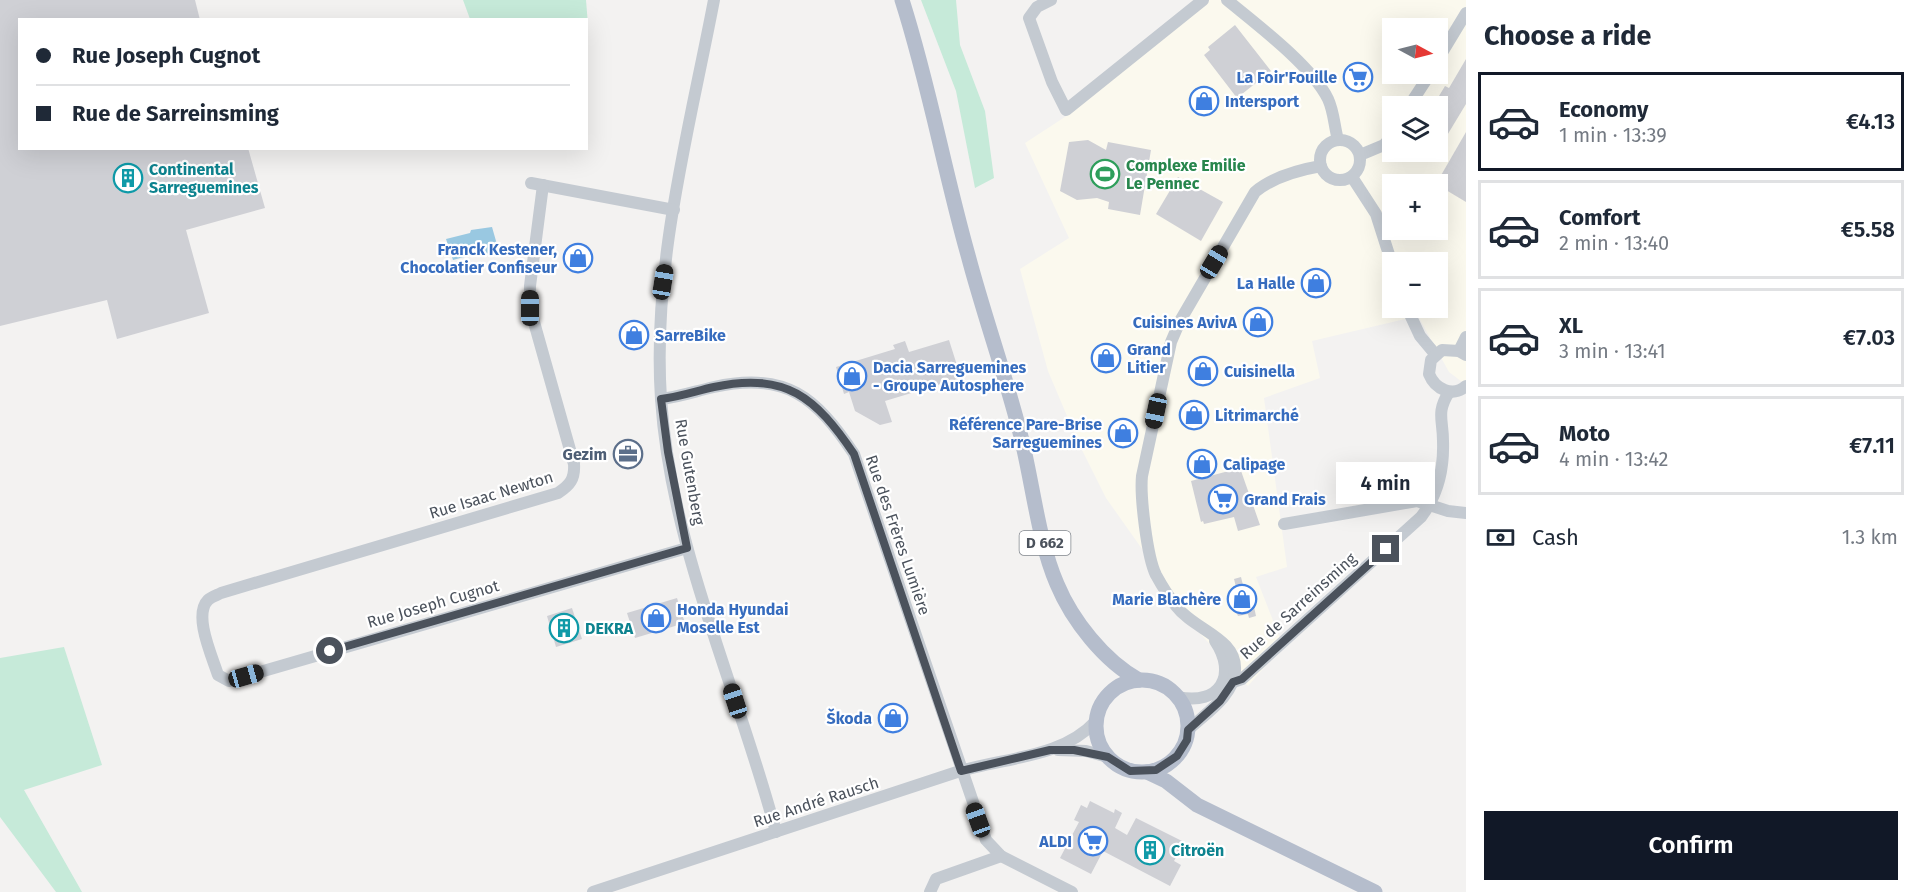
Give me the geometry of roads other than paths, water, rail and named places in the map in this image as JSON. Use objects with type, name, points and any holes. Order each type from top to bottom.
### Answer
[{"type":"main road","name":"D 662","points":[[902,0],[926,82],[968,256],[1018,427],[1050,564],[1065,600],[1100,647],[1121,668],[1139,680]]},
{"type":"main road","name":"D 662","points":[[1100,647],[1110,675],[1108,694]]},
{"type":"main road","points":[[1139,680],[1161,683],[1178,697],[1188,718],[1188,730],[1187,740],[1177,756],[1164,767],[1148,772],[1130,771],[1108,757],[1098,740],[1096,721],[1102,702],[1108,694],[1122,684],[1139,680]]},
{"type":"main road","points":[[1177,756],[1176,775],[1183,794]]},
{"type":"main road","points":[[1148,772],[1166,781],[1197,805],[1375,892]]},
{"type":"street","name":"Rue Gutenberg","points":[[714,0],[674,210],[663,282],[661,399],[668,452],[687,548],[776,832]]},
{"type":"street","points":[[1051,0],[1036,7],[1029,18],[1052,82],[1066,110],[1203,0]]},
{"type":"street","points":[[1227,0],[1297,60],[1327,96],[1335,115],[1338,140]]},
{"type":"street","points":[[1448,43],[1466,13]]},
{"type":"street","points":[[1338,140],[1353,144],[1360,155],[1360,165],[1352,177],[1340,181],[1325,174],[1321,166],[1320,158],[1323,149],[1329,143],[1338,140]]},
{"type":"street","points":[[1360,155],[1382,146]]},
{"type":"street","points":[[1233,682],[1236,669],[1233,656],[1225,642],[1213,637],[1185,617],[1156,575],[1142,498],[1142,476],[1171,342],[1180,321],[1255,192],[1274,180],[1321,166]]},
{"type":"street","points":[[1352,177],[1376,214],[1388,252]]},
{"type":"street","name":"Rue Isaac Newton","points":[[209,646],[201,618],[203,608],[209,599],[221,593],[558,493],[569,486],[575,474],[574,464],[530,308],[537,184],[674,210]]},
{"type":"street","points":[[1412,318],[1420,336],[1435,354]]},
{"type":"street","points":[[1466,337],[1462,353],[1448,349],[1435,354],[1429,366],[1429,374],[1437,386],[1449,392],[1462,390],[1466,386]]},
{"type":"street","name":"Rue des Frères Lumière","points":[[661,399],[754,381],[794,390],[832,421],[854,454],[986,840],[1001,856]]},
{"type":"street","points":[[1431,505],[1441,477],[1443,455],[1441,405],[1449,392]]},
{"type":"street","points":[[1284,524],[1417,501],[1448,511],[1466,513]]},
{"type":"street","name":"Rue de Sarreinsming","points":[[1188,730],[1220,701],[1233,682],[1242,679],[1422,517],[1431,505]]},
{"type":"street","name":"Rue Joseph Cugnot","points":[[209,646],[218,675],[229,681],[687,548]]},
{"type":"street","points":[[1178,697],[1202,698],[1215,692],[1221,686],[1226,668],[1225,658],[1213,637]]},
{"type":"street","name":"Rue André Rausch","points":[[593,892],[961,771],[1050,750],[1075,740],[1096,721]]},
{"type":"street","name":"Rue André Rausch","points":[[1050,750],[1074,750],[1108,757]]},
{"type":"street","points":[[930,892],[936,879],[1001,856],[1072,892]]},
{"type":"water","points":[[492,227],[498,248],[494,253],[475,254],[453,260],[446,239],[470,233],[471,230]]},
{"type":"place","name":"La Foir'Fouille","points":[[1358,77]]},
{"type":"place","name":"Intersport","points":[[1204,101]]},
{"type":"place","name":"Complexe Emilie Le Pennec","points":[[1105,174]]},
{"type":"place","name":"Continental Sarreguemines","points":[[128,178]]},
{"type":"place","name":"Franck Kestener, Chocolatier Confiseur","points":[[578,258]]},
{"type":"place","name":"La Halle","points":[[1316,283]]},
{"type":"place","name":"Cuisines AvivA","points":[[1258,322]]},
{"type":"place","name":"SarreBike","points":[[634,335]]},
{"type":"place","name":"Grand Litier","points":[[1106,358]]},
{"type":"place","name":"Cuisinella","points":[[1203,371]]},
{"type":"place","name":"Dacia Sarreguemines - Groupe Autosphere","points":[[852,376]]},
{"type":"place","name":"Litrimarché","points":[[1194,415]]},
{"type":"place","name":"Référence Pare-Brise Sarreguemines","points":[[1123,433]]},
{"type":"place","name":"Gezim","points":[[628,454]]},
{"type":"place","name":"Calipage","points":[[1202,464]]},
{"type":"place","name":"Grand Frais","points":[[1223,499]]},
{"type":"place","name":"Marie Blachère","points":[[1242,599]]},
{"type":"place","name":"Honda Hyundai Moselle Est","points":[[656,618]]},
{"type":"place","name":"DEKRA","points":[[564,628]]},
{"type":"place","name":"Škoda","points":[[893,718]]},
{"type":"place","name":"ALDI","points":[[1093,841]]},
{"type":"place","name":"Citroën","points":[[1150,850]]}]
